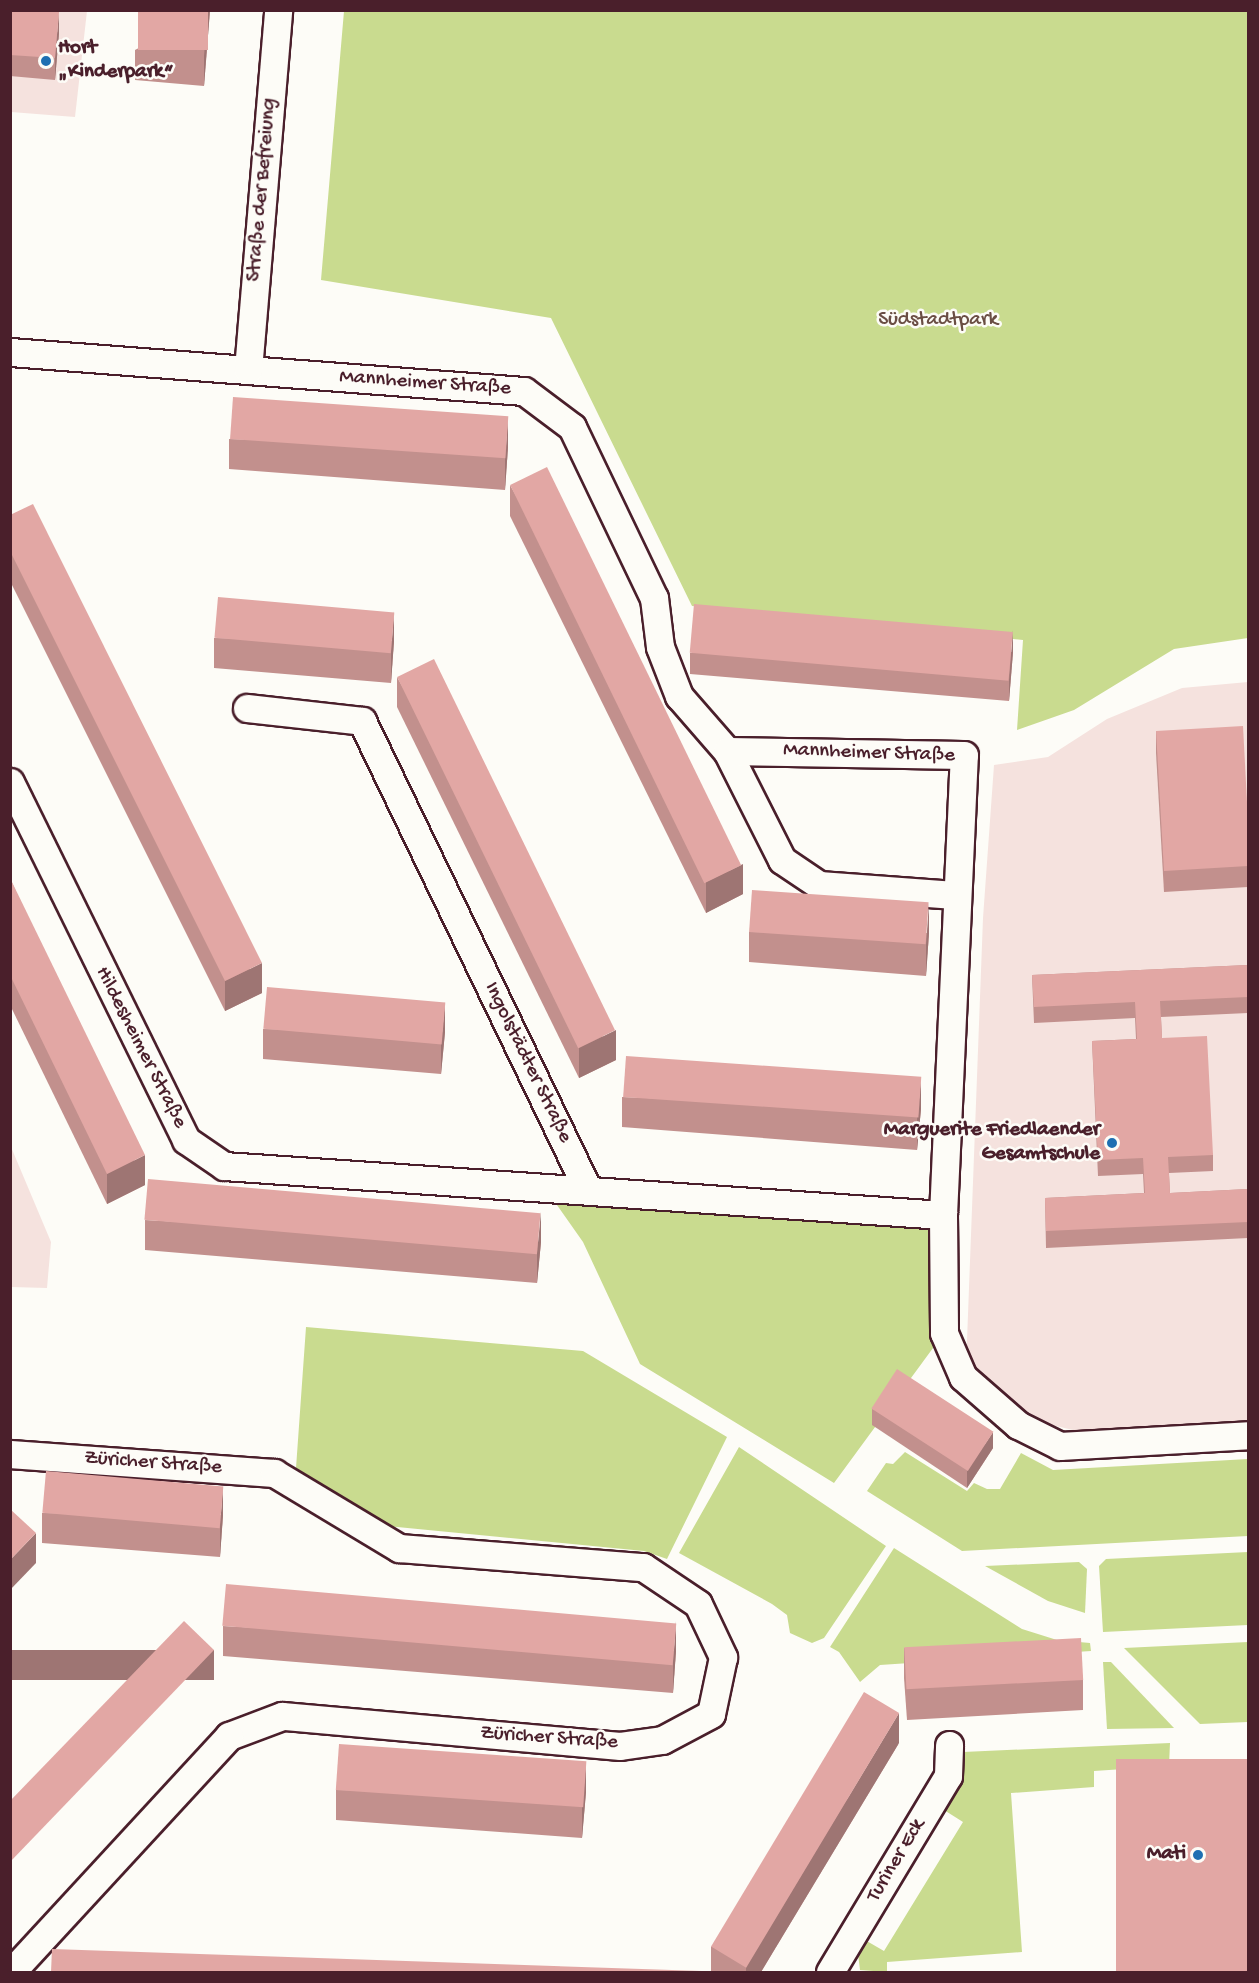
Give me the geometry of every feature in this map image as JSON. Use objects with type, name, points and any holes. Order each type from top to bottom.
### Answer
[{"type":"street","name":"Straße der Befreiung","points":[[248,370],[278,10]]},
{"type":"street","name":"Mannheimer Straße","points":[[10,352],[524,391],[572,427],[654,598],[660,647],[679,696],[727,751],[782,860],[819,885],[955,896],[964,755],[727,751]]},
{"type":"street","name":"Ingolstädter Straße","points":[[247,708],[362,721],[587,1188]]},
{"type":"street","name":"Hildesheimer Straße","points":[[10,782],[186,1140],[224,1166],[587,1188]]},
{"type":"street","points":[[955,896],[943,1215],[944,1333],[963,1377],[1018,1425],[1060,1446],[1248,1436]]},
{"type":"street","points":[[587,1188],[943,1215]]},
{"type":"street","name":"Züricher Straße","points":[[10,1454],[274,1473],[399,1548],[643,1567],[698,1604],[723,1657],[711,1714],[662,1740],[620,1746],[282,1716],[229,1736],[10,1972]]},
{"type":"street","name":"Turiner Eck","points":[[830,1972],[948,1776],[948,1745]]},
{"type":"shaded area","name":"Hort „Kinderpark“","points":[[10,11],[87,11],[75,117],[11,112]]},
{"type":"shaded area","name":"Marguerite Friedlaender Gesamtschule","points":[[1248,682],[1248,1425],[1082,1432],[1021,1418],[966,1367],[983,918],[994,765],[1048,757],[1107,719],[1182,688]]},
{"type":"shaded area","points":[[11,1147],[51,1242],[47,1288],[11,1287]]},
{"type":"green space","name":"Südstadtpark","points":[[344,11],[1248,11],[1248,638],[1174,649],[1074,710],[1017,730],[1023,640],[692,606],[551,318],[321,280]]},
{"type":"green space","points":[[545,1188],[943,1215],[944,1333],[834,1483],[640,1364],[583,1242]]},
{"type":"green space","points":[[306,1327],[583,1351],[727,1437],[667,1559],[644,1551],[387,1526],[296,1468]]},
{"type":"green space","points":[[739,1447],[886,1546],[824,1638],[812,1643],[790,1633],[787,1615],[772,1604],[679,1553]]},
{"type":"green space","points":[[905,1452],[967,1491],[974,1483],[987,1489],[1000,1489],[1021,1453],[1053,1470],[1248,1459],[1248,1536],[962,1551],[867,1491],[886,1463],[893,1464]]},
{"type":"green space","points":[[894,1548],[1022,1629],[1057,1640],[1090,1643],[1091,1651],[880,1665],[860,1682],[839,1652],[830,1647]]},
{"type":"green space","points":[[1248,1552],[1248,1625],[1103,1632],[1099,1566],[1106,1559]]},
{"type":"green space","points":[[1079,1562],[1087,1569],[1085,1613],[1048,1601],[985,1566]]},
{"type":"green space","points":[[1248,1642],[1248,1722],[1200,1724],[1124,1648]]},
{"type":"green space","points":[[1103,1662],[1111,1662],[1174,1728],[1107,1729]]},
{"type":"green space","points":[[1170,1743],[1169,1766],[1094,1771],[1094,1787],[1011,1793],[1022,1952],[887,1962],[887,1972],[860,1970],[858,1954],[865,1940],[884,1951],[963,1822],[944,1810],[962,1780],[963,1752]]},
{"type":"building","points":[[10,10],[59,12],[55,58],[10,55]]},
{"type":"building","points":[[138,10],[208,10],[208,50],[138,50]]},
{"type":"building","points":[[233,397],[508,416],[505,458],[230,439]]},
{"type":"building","points":[[547,467],[741,865],[704,883],[510,485]]},
{"type":"building","points":[[33,504],[262,963],[225,981],[10,551],[10,515]]},
{"type":"building","points":[[218,597],[394,612],[391,653],[214,638]]},
{"type":"building","points":[[694,604],[1013,632],[1009,681],[690,653]]},
{"type":"building","points":[[434,659],[615,1030],[578,1048],[397,677]]},
{"type":"building","points":[[1243,726],[1248,866],[1164,871],[1156,731]]},
{"type":"building","points":[[10,878],[145,1155],[107,1174],[10,975]]},
{"type":"building","points":[[752,890],[929,902],[926,944],[749,932]]},
{"type":"building","points":[[1248,965],[1248,997],[1160,1001],[1162,1038],[1207,1036],[1213,1155],[1168,1157],[1170,1193],[1248,1189],[1248,1222],[1046,1231],[1045,1198],[1145,1193],[1143,1158],[1098,1160],[1092,1041],[1137,1039],[1135,1002],[1034,1007],[1032,975]]},
{"type":"building","points":[[267,987],[445,1003],[442,1044],[263,1029]]},
{"type":"building","points":[[626,1056],[921,1077],[918,1118],[623,1097]]},
{"type":"building","points":[[148,1179],[541,1213],[537,1254],[144,1220]]},
{"type":"building","points":[[897,1369],[993,1432],[968,1471],[871,1408]]},
{"type":"building","points":[[46,1471],[223,1487],[220,1528],[42,1513]]},
{"type":"building","points":[[10,1509],[36,1533],[10,1560]]},
{"type":"building","points":[[226,1584],[676,1623],[673,1665],[222,1626]]},
{"type":"building","points":[[184,1621],[214,1650],[10,1862],[10,1801]]},
{"type":"building","points":[[1081,1638],[1083,1680],[906,1689],[904,1647]]},
{"type":"building","points":[[864,1692],[899,1713],[746,1968],[711,1947]]},
{"type":"building","points":[[339,1744],[586,1761],[583,1807],[336,1790]]},
{"type":"building","points":[[1116,1759],[1248,1759],[1248,1972],[1116,1972]]},
{"type":"building","points":[[52,1949],[702,1971],[702,1972],[51,1972]]},
{"type":"place","name":"Hort „Kinderpark“","points":[[46,61]]},
{"type":"place","name":"Marguerite Friedlaender Gesamtschule","points":[[1112,1143]]},
{"type":"place","name":"Mati","points":[[1198,1855]]}]
